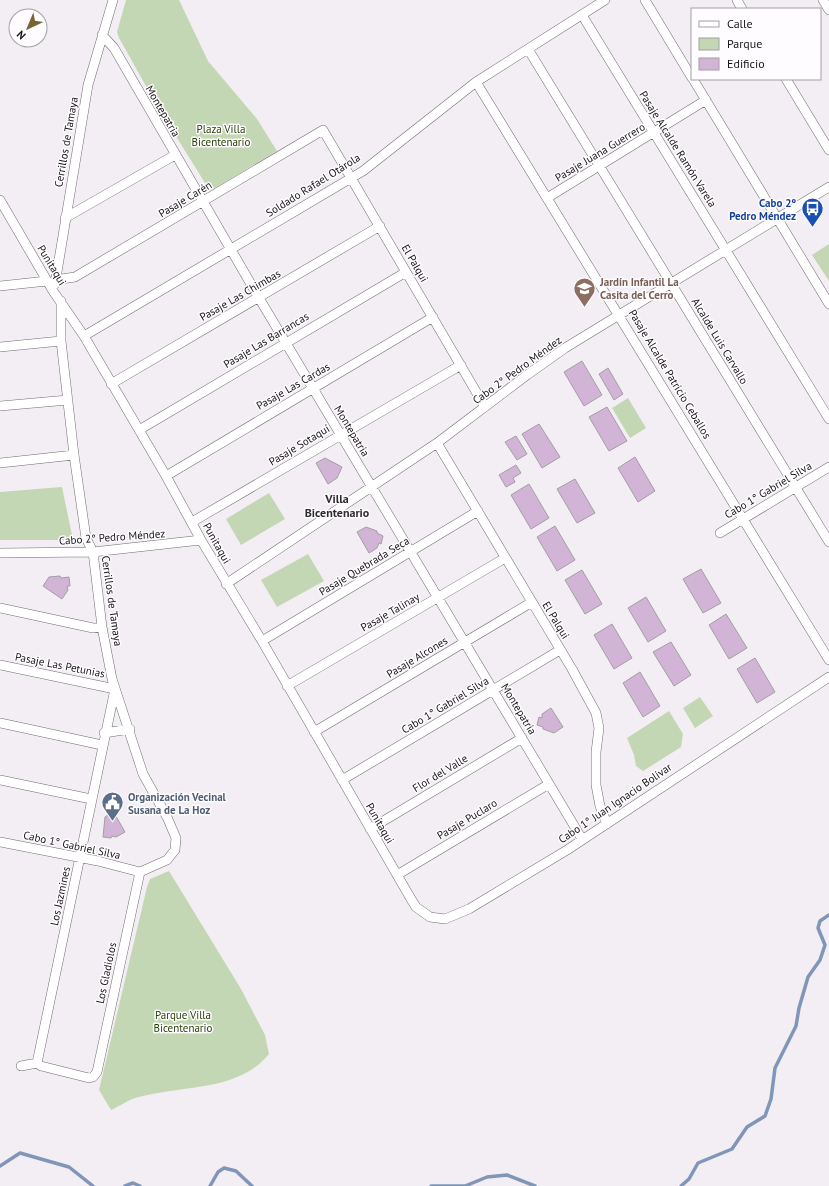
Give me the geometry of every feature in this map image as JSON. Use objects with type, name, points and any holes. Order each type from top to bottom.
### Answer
[{"type":"street","name":"Cerrillos de Tamaya","points":[[51,280],[65,218],[88,85],[112,0]]},
{"type":"street","name":"Soldado Rafael Otárola","points":[[84,336],[351,178],[476,82],[605,0]]},
{"type":"street","points":[[645,0],[691,76]]},
{"type":"street","points":[[822,0],[829,10]]},
{"type":"street","name":"Pasaje Alcalde Ramón Varela","points":[[582,15],[829,419]]},
{"type":"street","name":"Montepatria","points":[[102,35],[114,48],[258,298],[582,839]]},
{"type":"street","name":"Alcalde Luis Carvallo","points":[[528,49],[829,542]]},
{"type":"street","points":[[693,80],[829,304]]},
{"type":"street","points":[[787,80],[829,150]]},
{"type":"street","name":"Pasaje Alcalde Patricio Ceballos","points":[[476,82],[829,660]]},
{"type":"street","name":"Pasaje Juana Guerrero","points":[[547,198],[706,100]]},
{"type":"street","name":"El Palqui","points":[[323,130],[485,407]]},
{"type":"street","name":"Pasaje Carén","points":[[0,286],[75,277],[323,130]]},
{"type":"street","points":[[65,218],[175,155]]},
{"type":"street","name":"Cabo 2° Pedro Méndez","points":[[226,584],[437,443],[533,370],[619,315],[829,187]]},
{"type":"street","name":"Punitaqui","points":[[0,200],[51,280],[53,292],[84,336],[166,476],[226,584],[262,641],[411,899]]},
{"type":"street","name":"Pasaje Las Chimbas","points":[[111,384],[380,226]]},
{"type":"street","name":"Pasaje Las Barrancas","points":[[139,430],[406,272]]},
{"type":"street","name":"Cerrillos de Tamaya","points":[[60,301],[61,341],[74,455],[86,538],[93,552],[102,627],[115,688],[130,729],[143,774],[167,817],[177,844],[175,850],[167,860],[140,872]]},
{"type":"street","name":"Pasaje Las Cardas","points":[[166,476],[433,317]]},
{"type":"street","points":[[0,347],[61,341]]},
{"type":"street","name":"Pasaje Sotaquí","points":[[192,522],[460,365]]},
{"type":"street","points":[[0,406],[68,400]]},
{"type":"street","name":"El Palqui","points":[[437,443],[593,706],[599,720],[599,735],[595,760],[596,785],[600,806],[607,824]]},
{"type":"street","points":[[0,463],[74,455]]},
{"type":"street","name":"Cabo 1° Gabriel Silva","points":[[720,533],[829,467]]},
{"type":"street","name":"Pasaje Quebrada Seca","points":[[262,641],[478,511]]},
{"type":"street","name":"Cabo 2° Pedro Méndez","points":[[0,553],[93,552],[201,540]]},
{"type":"street","name":"Pasaje Talinay","points":[[287,686],[505,558]]},
{"type":"street","name":"Pasaje Alcones","points":[[314,732],[532,602]]},
{"type":"street","points":[[0,608],[93,628],[102,627]]},
{"type":"street","name":"Cabo 1° Gabriel Silva","points":[[342,780],[560,650]]},
{"type":"street","name":"Pasaje Las Petunias","points":[[0,665],[115,688]]},
{"type":"street","name":"Cabo 1° Juan Ignacio Bolívar","points":[[411,899],[416,906],[430,917],[445,919],[469,909],[567,850],[829,677]]},
{"type":"street","name":"Los Jazmines","points":[[37,1063],[80,858],[104,733],[115,688]]},
{"type":"street","points":[[0,723],[102,745]]},
{"type":"street","points":[[104,733],[130,729]]},
{"type":"street","name":"Flor del Valle","points":[[370,829],[522,738]]},
{"type":"street","points":[[0,780],[91,799]]},
{"type":"street","name":"Pasaje Puclaro","points":[[397,875],[549,784]]},
{"type":"street","name":"Cabo 1° Gabriel Silva","points":[[0,842],[140,872]]},
{"type":"street","name":"Los Gladiolos","points":[[37,1063],[41,1066],[82,1076],[93,1077],[97,1072],[140,872]]},
{"type":"street","points":[[21,1066],[37,1063]]},
{"type":"green space","name":"Plaza Villa Bicentenario","points":[[126,0],[179,0],[208,61],[257,119],[277,151],[210,191],[156,104],[119,38],[117,32]]},
{"type":"green space","points":[[829,244],[829,281],[812,255]]},
{"type":"green space","points":[[628,398],[646,428],[630,438],[612,408]]},
{"type":"green space","points":[[62,487],[73,540],[0,540],[0,492]]},
{"type":"green space","points":[[269,493],[285,519],[241,545],[226,519]]},
{"type":"green space","points":[[308,554],[324,581],[277,607],[261,580]]},
{"type":"green space","points":[[700,697],[713,716],[695,728],[683,708]]},
{"type":"green space","points":[[669,711],[683,734],[681,747],[643,771],[636,766],[634,755],[627,738]]},
{"type":"green space","name":"Parque Villa Bicentenario","points":[[169,871],[241,989],[265,1035],[269,1054],[256,1066],[242,1075],[226,1081],[135,1098],[111,1110],[99,1090],[147,887],[150,879]]},
{"type":"building","points":[[582,361],[602,395],[584,406],[564,372]]},
{"type":"building","points":[[608,368],[623,394],[614,400],[599,374]]},
{"type":"building","points":[[607,407],[627,441],[609,451],[589,417]]},
{"type":"building","points":[[539,424],[560,457],[542,468],[522,434]]},
{"type":"building","points":[[516,436],[527,454],[517,460],[505,442]]},
{"type":"building","points":[[635,457],[655,491],[638,502],[618,468]]},
{"type":"building","points":[[325,458],[342,467],[337,478],[328,484],[316,463]]},
{"type":"building","points":[[516,465],[521,473],[513,478],[515,482],[506,487],[499,475]]},
{"type":"building","points":[[575,479],[595,513],[577,523],[557,489]]},
{"type":"building","points":[[529,484],[549,518],[531,529],[511,495]]},
{"type":"building","points":[[555,526],[575,560],[557,571],[537,537]]},
{"type":"building","points":[[366,527],[377,531],[377,533],[383,536],[381,544],[379,543],[377,548],[369,553],[357,532]]},
{"type":"building","points":[[701,569],[721,603],[703,613],[683,579]]},
{"type":"building","points":[[582,570],[602,604],[585,614],[565,580]]},
{"type":"building","points":[[60,576],[61,578],[69,577],[70,586],[67,586],[68,590],[62,599],[43,586],[49,577]]},
{"type":"building","points":[[646,597],[666,631],[648,642],[628,608]]},
{"type":"building","points":[[726,614],[747,648],[729,659],[709,625]]},
{"type":"building","points":[[612,624],[632,658],[614,669],[594,635]]},
{"type":"building","points":[[671,642],[691,675],[674,686],[653,652]]},
{"type":"building","points":[[755,658],[775,692],[757,703],[737,669]]},
{"type":"building","points":[[640,672],[660,706],[643,717],[623,683]]},
{"type":"building","points":[[551,708],[563,727],[554,733],[537,725],[539,717],[542,718],[542,714]]},
{"type":"building","name":"Organización Vecinal Susana de La Hoz","points":[[113,811],[125,832],[116,837],[103,837],[105,817]]},
{"type":"waterway","points":[[681,1186],[689,1179],[698,1163],[732,1149],[747,1127],[765,1116],[771,1099],[775,1068],[796,1026],[799,1008],[808,977],[820,960],[825,945],[818,928],[820,921],[829,915]]},
{"type":"waterway","points":[[0,1166],[20,1153],[69,1167],[93,1186]]},
{"type":"waterway","points":[[210,1186],[218,1172],[224,1168],[236,1171],[252,1186]]},
{"type":"waterway","points":[[431,1186],[465,1186],[487,1177],[507,1175],[535,1186]]},
{"type":"waterway","points":[[125,1186],[133,1183],[140,1186]]},
{"type":"place","name":"Cabo 2º Pedro Méndez","points":[[812,228]]},
{"type":"place","name":"Jardín Infantil La Casita del Cerro","points":[[585,308]]},
{"type":"place","name":"Organización Vecinal Susana de La Hoz","points":[[112,822]]},
{"type":"district","name":"Villa Bicentenario","points":[[337,505]]}]
